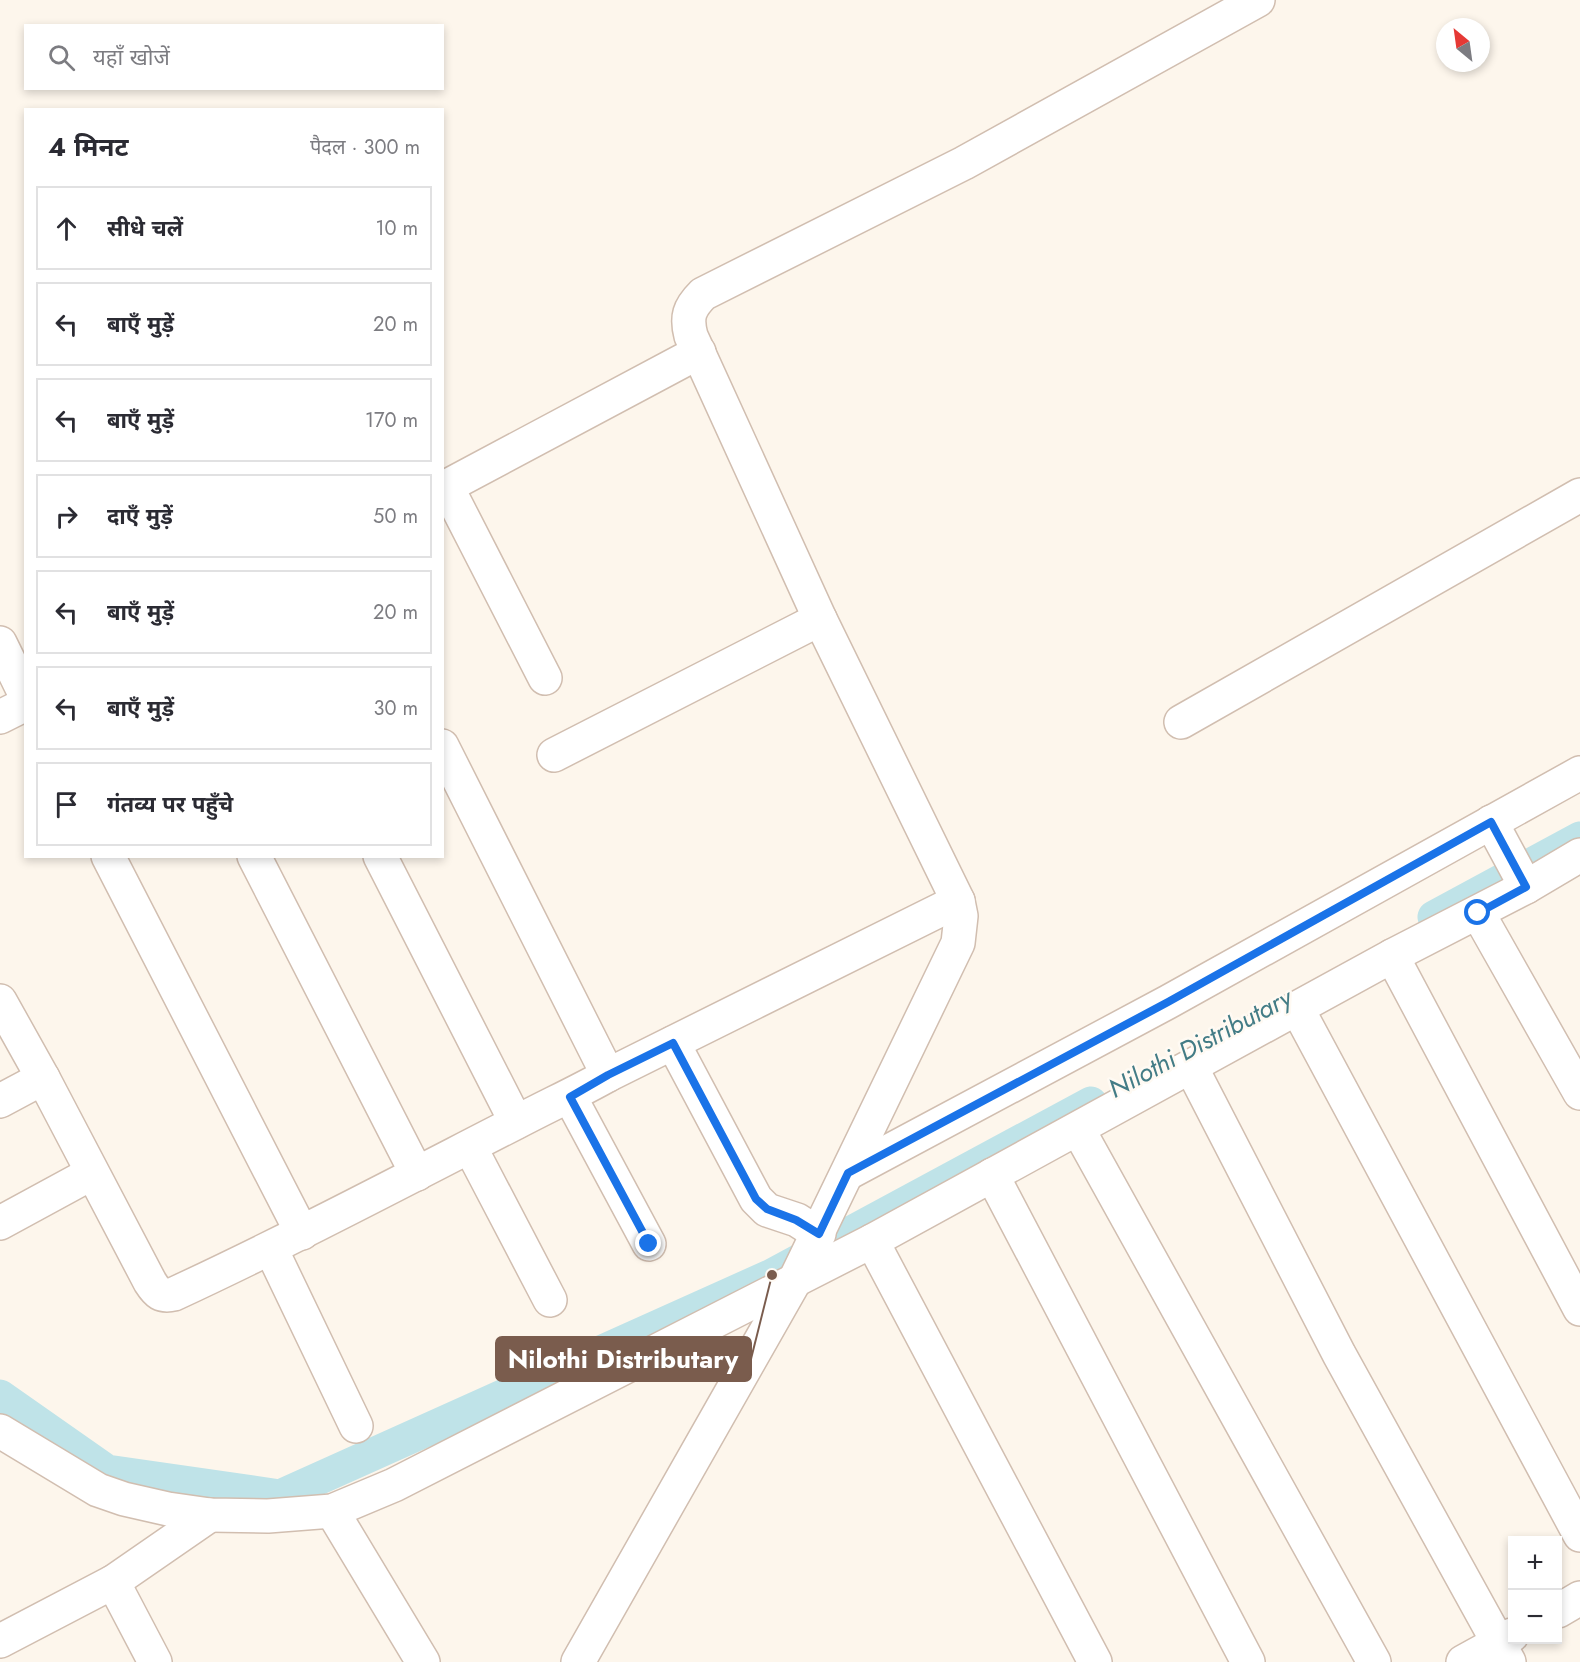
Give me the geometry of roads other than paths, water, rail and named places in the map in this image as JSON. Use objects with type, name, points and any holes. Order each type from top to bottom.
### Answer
[{"type":"street","points":[[578,1662],[795,1281],[958,943],[961,929],[958,901],[820,619],[699,352],[687,322],[693,303],[703,294],[964,163],[1258,0]]},
{"type":"street","points":[[545,678],[445,488],[699,352]]},
{"type":"street","points":[[1180,722],[1580,495]]},
{"type":"street","points":[[554,755],[820,619]]},
{"type":"street","points":[[0,643],[24,692]]},
{"type":"street","points":[[0,717],[24,705]]},
{"type":"street","points":[[444,750],[608,1075]]},
{"type":"street","points":[[848,1173],[1494,829],[1580,773]]},
{"type":"street","points":[[1494,829],[1522,880]]},
{"type":"street","points":[[0,1431],[98,1490],[124,1499],[210,1515],[268,1516],[332,1511],[394,1485],[872,1241],[1392,956],[1478,913],[1522,880],[1580,855]]},
{"type":"street","points":[[109,858],[302,1233]]},
{"type":"street","points":[[255,858],[417,1174]]},
{"type":"street","points":[[381,858],[516,1122]]},
{"type":"street","points":[[0,1001],[150,1282],[161,1295],[174,1294],[271,1249],[516,1122],[570,1097],[608,1075],[958,901]]},
{"type":"street","points":[[1478,913],[1580,1093]]},
{"type":"street","points":[[1392,956],[1580,1309]]},
{"type":"street","points":[[1297,1008],[1580,1535]]},
{"type":"street","points":[[673,1043],[756,1199],[767,1209],[796,1220],[818,1235]]},
{"type":"street","points":[[1191,1067],[1339,1354],[1507,1646],[1463,1662]]},
{"type":"street","points":[[0,1101],[43,1078]]},
{"type":"street","points":[[570,1097],[649,1244]]},
{"type":"street","points":[[1078,1128],[1374,1662]]},
{"type":"street","points":[[470,1147],[550,1300]]},
{"type":"street","points":[[0,1223],[92,1173]]},
{"type":"street","points":[[992,1174],[1248,1662]]},
{"type":"street","points":[[872,1241],[1095,1662]]},
{"type":"street","points":[[271,1249],[356,1426]]},
{"type":"street","points":[[332,1511],[423,1662]]},
{"type":"street","points":[[0,1641],[112,1582],[210,1515]]},
{"type":"street","points":[[112,1582],[155,1662]]},
{"type":"street","points":[[1562,1608],[1580,1599]]},
{"type":"waterway","name":"Nilothi Distributary","points":[[1434,917],[1580,838]]},
{"type":"waterway","name":"Nilothi Distributary","points":[[0,1396],[107,1471],[280,1496],[772,1275],[1091,1103]]},
{"type":"place","name":"Nilothi Distributary","points":[[772,1275]]}]
